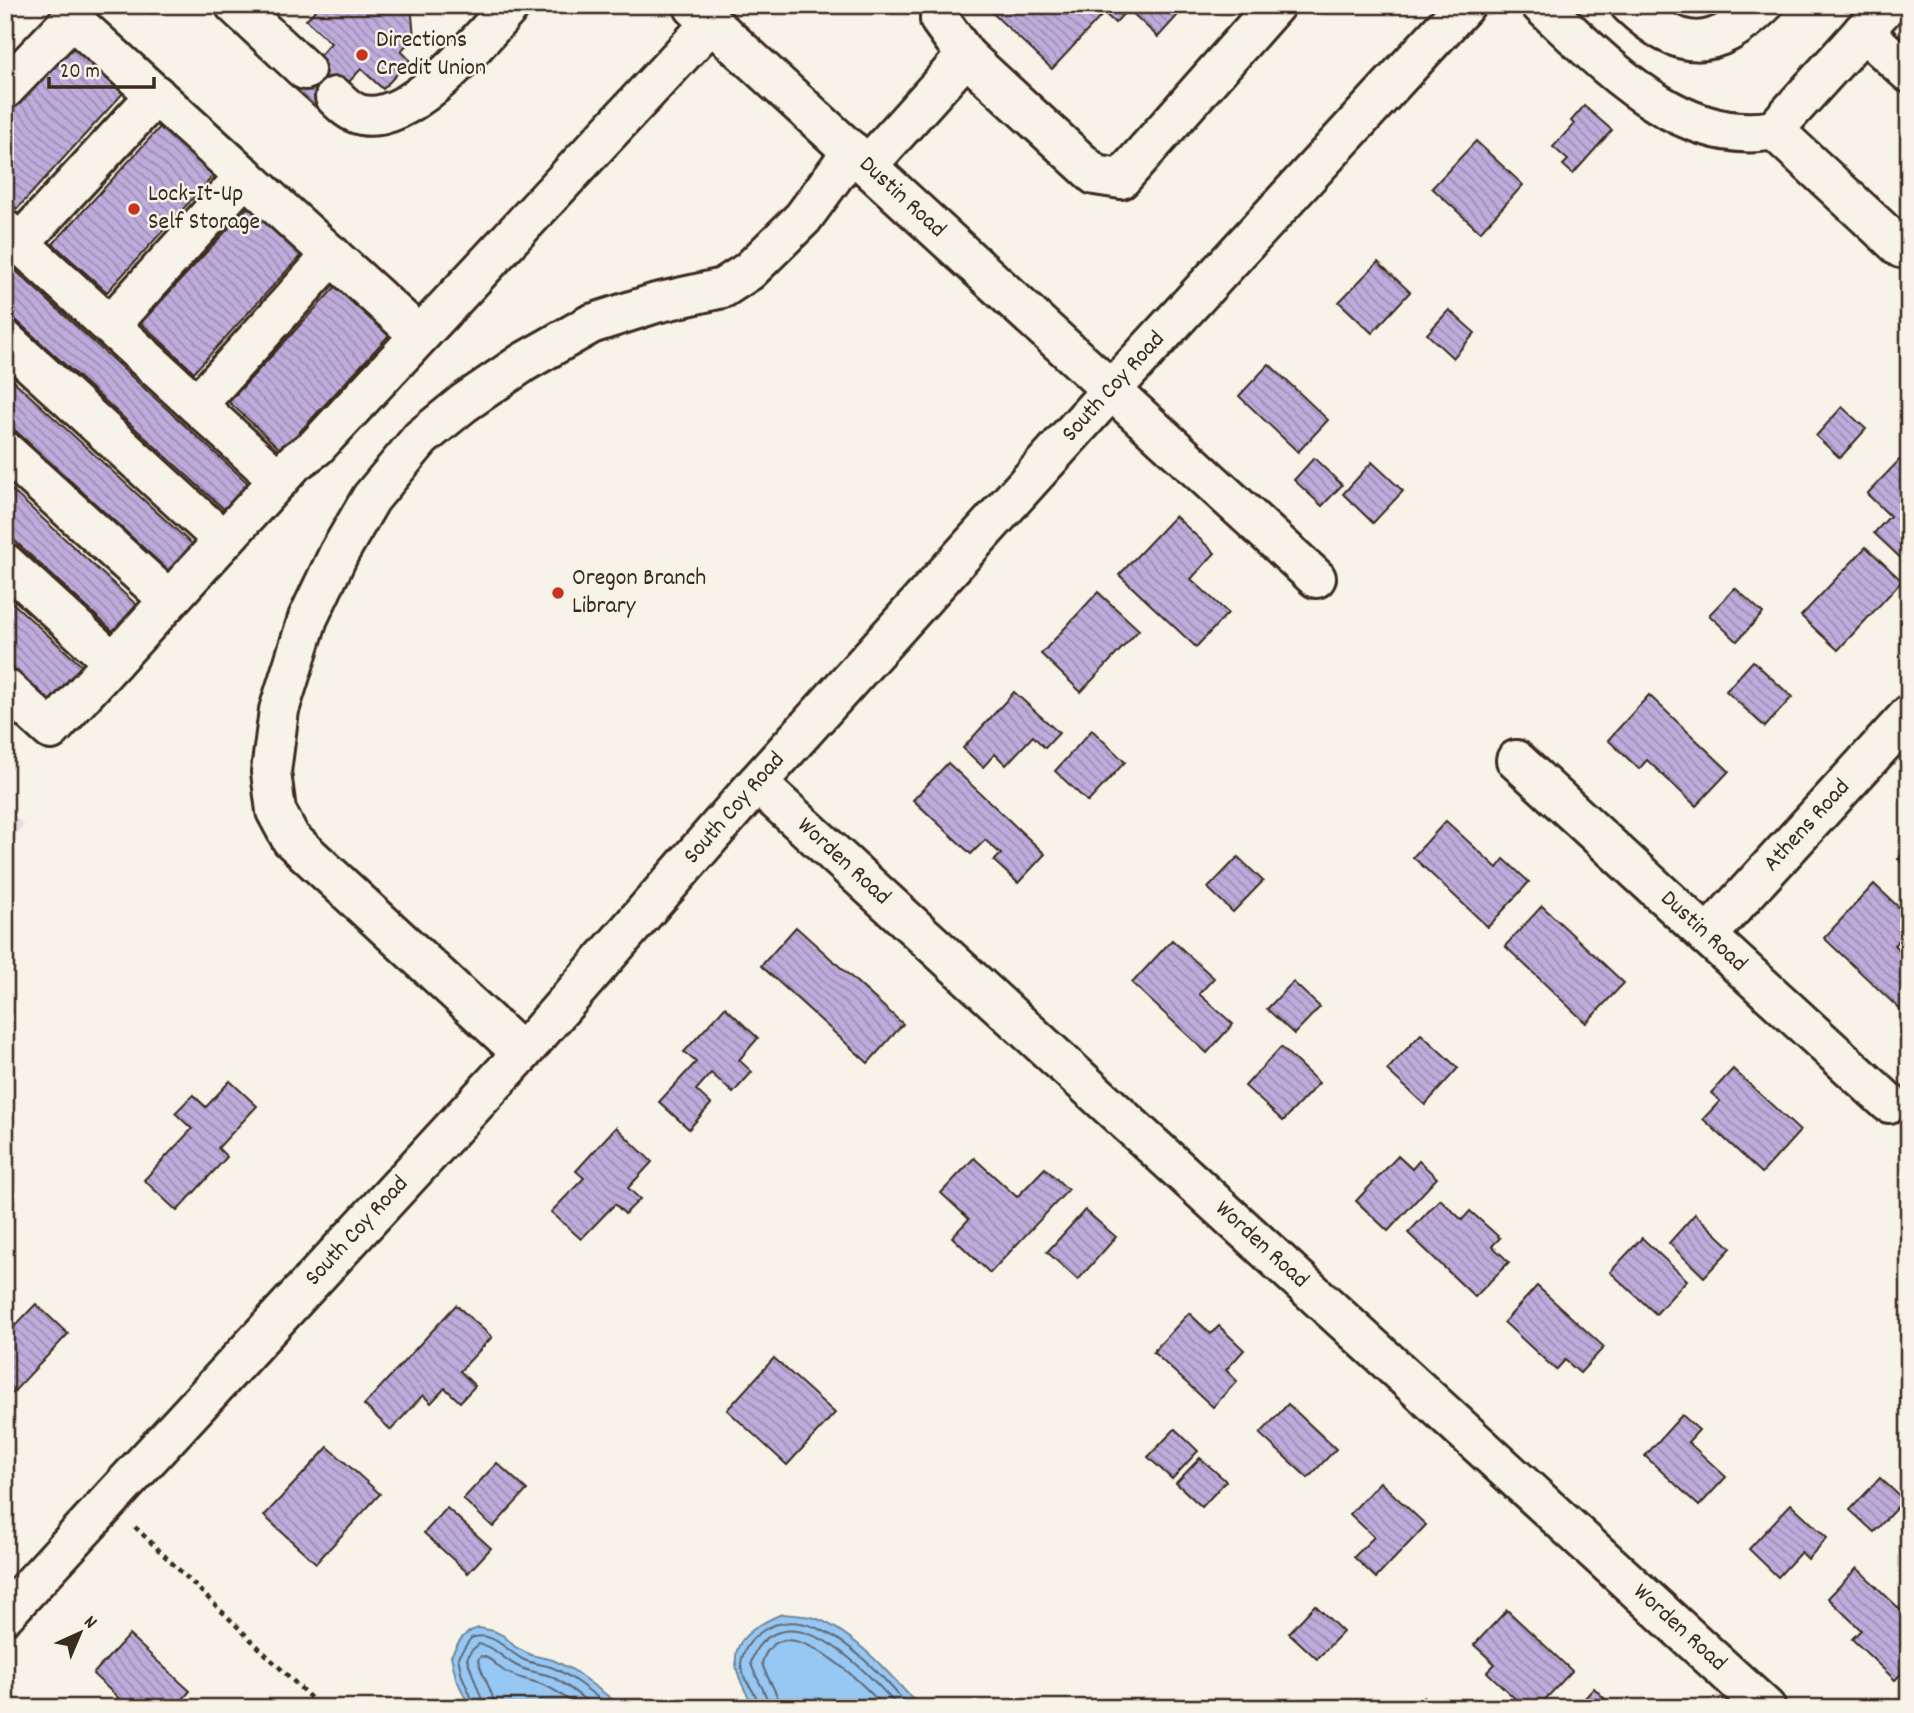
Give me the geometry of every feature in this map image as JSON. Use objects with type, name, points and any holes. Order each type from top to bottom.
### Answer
[{"type":"street","points":[[235,5],[305,70]]},
{"type":"street","points":[[335,97],[348,109],[361,115],[378,116],[396,111],[412,102],[462,59],[511,5]]},
{"type":"street","points":[[940,5],[940,20],[966,56],[1095,175],[1121,179],[1275,5]]},
{"type":"street","name":"South Coy Road","points":[[5,1614],[522,1053],[757,783],[1112,389],[1465,5]]},
{"type":"street","points":[[1541,5],[1619,78],[1647,98],[1723,131],[1752,135],[1774,130],[1875,18],[1909,73]]},
{"type":"street","points":[[1630,5],[1644,19],[1667,33],[1688,41],[1708,41],[1726,35],[1763,5]]},
{"type":"street","points":[[5,688],[51,730],[295,462],[316,447],[419,335],[702,14]]},
{"type":"street","name":"Dustin Road","points":[[702,14],[1316,578]]},
{"type":"street","points":[[5,89],[72,19],[419,335]]},
{"type":"street","points":[[522,1053],[291,839],[276,811],[271,772],[279,710],[308,618],[339,553],[371,498],[421,438],[464,403],[524,362],[591,324],[656,303],[723,288],[749,271],[860,158],[966,56]]},
{"type":"street","points":[[156,95],[13,237],[279,480]]},
{"type":"street","points":[[1774,130],[1901,248],[1909,245]]},
{"type":"street","points":[[110,325],[245,176]]},
{"type":"street","points":[[197,405],[332,255]]},
{"type":"street","points":[[5,340],[223,540]]},
{"type":"street","points":[[5,451],[169,600]]},
{"type":"street","points":[[5,563],[113,662]]},
{"type":"street","name":"Athens Road","points":[[1707,936],[1909,715]]},
{"type":"street","name":"Dustin Road","points":[[1516,760],[1889,1103]]},
{"type":"street","name":"Worden Road","points":[[757,783],[1766,1708]]},
{"type":"path","points":[[109,1502],[321,1708]]},
{"type":"shaded area","points":[[5,808],[24,825],[5,846]]},
{"type":"water","points":[[782,1614],[815,1618],[844,1634],[872,1657],[920,1708],[755,1708],[739,1677],[737,1652],[741,1641],[750,1632]]},
{"type":"water","points":[[479,1628],[504,1636],[515,1647],[531,1655],[553,1660],[573,1670],[624,1708],[470,1708],[456,1678],[451,1656],[462,1638]]},
{"type":"building","name":"Directions Credit Union","points":[[320,5],[411,5],[414,37],[401,51],[410,60],[383,89],[361,69],[321,112],[292,86],[331,43],[306,20]]},
{"type":"building","points":[[984,5],[1187,5],[1158,37],[1128,9],[1115,23],[1104,13],[1052,69]]},
{"type":"building","points":[[72,42],[125,91],[17,209],[5,199],[5,115]]},
{"type":"building","points":[[1584,106],[1612,130],[1573,174],[1563,165],[1568,160],[1553,147],[1574,124],[1571,121]]},
{"type":"building","name":"Lock-It-Up Self Storage","points":[[162,125],[215,174],[107,292],[53,244]]},
{"type":"building","points":[[1476,141],[1523,185],[1480,232],[1432,188]]},
{"type":"building","name":"Lock-It-Up Self Storage","points":[[250,205],[303,253],[194,372],[141,323]]},
{"type":"building","points":[[5,261],[250,485],[226,511],[5,310]]},
{"type":"building","points":[[1378,262],[1410,292],[1372,333],[1339,302]]},
{"type":"building","points":[[338,284],[391,333],[282,451],[229,402]]},
{"type":"building","points":[[1449,310],[1475,333],[1453,358],[1427,334]]},
{"type":"building","points":[[1269,364],[1328,420],[1298,452],[1239,396]]},
{"type":"building","points":[[5,373],[194,546],[170,572],[5,421]]},
{"type":"building","points":[[1842,407],[1866,429],[1840,458],[1816,436]]},
{"type":"building","points":[[1905,454],[1909,457],[1909,566],[1874,533],[1890,516],[1867,494]]},
{"type":"building","points":[[1314,458],[1342,485],[1322,506],[1294,480]]},
{"type":"building","points":[[1372,462],[1403,491],[1373,523],[1343,494]]},
{"type":"building","points":[[5,484],[139,607],[115,633],[5,532]]},
{"type":"building","points":[[1175,516],[1215,553],[1191,579],[1228,613],[1196,647],[1119,575]]},
{"type":"building","points":[[1866,547],[1902,581],[1838,650],[1801,616]]},
{"type":"building","points":[[1735,588],[1763,613],[1737,641],[1709,615]]},
{"type":"building","points":[[1098,592],[1139,630],[1081,692],[1041,654]]},
{"type":"building","points":[[5,596],[82,666],[48,705],[5,666]]},
{"type":"building","points":[[1753,661],[1792,697],[1765,727],[1726,691]]},
{"type":"building","points":[[1014,692],[1059,733],[1045,748],[1033,736],[1006,765],[995,754],[983,767],[963,748]]},
{"type":"building","points":[[1649,695],[1729,771],[1696,806],[1647,760],[1639,769],[1608,740]]},
{"type":"building","points":[[1092,730],[1125,762],[1088,802],[1055,771]]},
{"type":"building","points":[[948,763],[1045,854],[1018,883],[994,861],[1001,854],[985,840],[971,854],[913,800]]},
{"type":"building","points":[[1446,821],[1497,868],[1504,859],[1529,882],[1488,927],[1413,857]]},
{"type":"building","points":[[1909,847],[1909,869],[1898,859]]},
{"type":"building","points":[[1238,857],[1263,881],[1233,912],[1208,888]]},
{"type":"building","points":[[1874,884],[1909,917],[1909,930],[1894,945],[1909,959],[1909,1018],[1824,938]]},
{"type":"building","points":[[1542,906],[1624,983],[1586,1023],[1505,946]]},
{"type":"building","points":[[796,927],[903,1024],[868,1063],[761,966]]},
{"type":"building","points":[[1172,940],[1214,978],[1199,994],[1233,1024],[1207,1053],[1132,983]]},
{"type":"building","points":[[1293,982],[1320,1007],[1294,1034],[1267,1009]]},
{"type":"building","points":[[725,1007],[758,1038],[739,1060],[752,1072],[733,1093],[711,1073],[696,1090],[711,1104],[689,1129],[659,1102],[696,1062],[684,1052]]},
{"type":"building","points":[[1421,1034],[1458,1068],[1425,1105],[1387,1070]]},
{"type":"building","points":[[1281,1047],[1319,1083],[1283,1121],[1245,1086]]},
{"type":"building","points":[[1733,1069],[1800,1131],[1762,1173],[1703,1119],[1720,1101],[1711,1093]]},
{"type":"building","points":[[230,1081],[257,1106],[218,1148],[227,1157],[177,1211],[144,1180],[192,1129],[175,1113],[193,1095],[206,1107]]},
{"type":"building","points":[[616,1127],[652,1162],[628,1188],[640,1199],[625,1214],[615,1204],[581,1239],[551,1212],[584,1178],[576,1171]]},
{"type":"building","points":[[1398,1156],[1412,1169],[1419,1161],[1437,1178],[1388,1231],[1356,1201]]},
{"type":"building","points":[[974,1158],[1017,1197],[1045,1168],[1068,1190],[990,1273],[952,1237],[969,1219],[941,1193]]},
{"type":"building","points":[[1440,1199],[1462,1220],[1470,1211],[1500,1238],[1492,1246],[1509,1262],[1475,1297],[1408,1233]]},
{"type":"building","points":[[1085,1210],[1116,1237],[1078,1280],[1047,1252]]},
{"type":"building","points":[[1695,1214],[1731,1248],[1704,1277],[1669,1243]]},
{"type":"building","points":[[1642,1238],[1687,1280],[1656,1314],[1610,1272]]},
{"type":"building","points":[[1537,1286],[1604,1347],[1580,1373],[1565,1360],[1556,1370],[1504,1322]]},
{"type":"building","points":[[36,1304],[68,1334],[5,1401],[5,1324],[12,1329]]},
{"type":"building","points":[[456,1305],[492,1337],[460,1371],[475,1386],[460,1402],[445,1388],[431,1403],[423,1395],[391,1430],[364,1405]]},
{"type":"building","points":[[1189,1313],[1211,1334],[1219,1326],[1244,1350],[1226,1370],[1237,1381],[1213,1407],[1153,1352]]},
{"type":"building","points":[[774,1358],[835,1413],[787,1465],[727,1410]]},
{"type":"building","points":[[1288,1404],[1336,1449],[1308,1478],[1260,1434]]},
{"type":"building","points":[[1682,1415],[1699,1430],[1688,1442],[1726,1477],[1699,1506],[1645,1456]]},
{"type":"building","points":[[1175,1429],[1198,1451],[1172,1479],[1148,1457]]},
{"type":"building","points":[[328,1447],[380,1494],[316,1563],[264,1516]]},
{"type":"building","points":[[1200,1458],[1226,1481],[1202,1507],[1176,1483]]},
{"type":"building","points":[[497,1463],[527,1490],[493,1527],[463,1499]]},
{"type":"building","points":[[1880,1478],[1904,1500],[1874,1532],[1850,1510]]},
{"type":"building","points":[[1380,1482],[1426,1525],[1376,1578],[1354,1557],[1374,1537],[1350,1514]]},
{"type":"building","points":[[1791,1504],[1827,1538],[1808,1559],[1801,1552],[1778,1577],[1749,1549]]},
{"type":"building","points":[[447,1508],[491,1548],[468,1573],[424,1533]]},
{"type":"building","points":[[1857,1568],[1909,1618],[1909,1666],[1895,1680],[1852,1639],[1861,1630],[1828,1598]]},
{"type":"building","points":[[1315,1605],[1343,1632],[1317,1659],[1289,1633]]},
{"type":"building","points":[[1507,1610],[1572,1671],[1537,1708],[1525,1708],[1487,1672],[1495,1664],[1474,1645]]},
{"type":"building","points":[[129,1635],[190,1691],[175,1708],[129,1708],[93,1674]]},
{"type":"building","points":[[1594,1688],[1614,1708],[1576,1708]]},
{"type":"building","points":[[1424,1697],[1436,1708],[1413,1708]]},
{"type":"place","name":"Directions Credit Union","points":[[362,55]]},
{"type":"place","name":"Lock-It-Up Self Storage","points":[[134,209]]},
{"type":"place","name":"Oregon Branch Library","points":[[558,593]]}]
